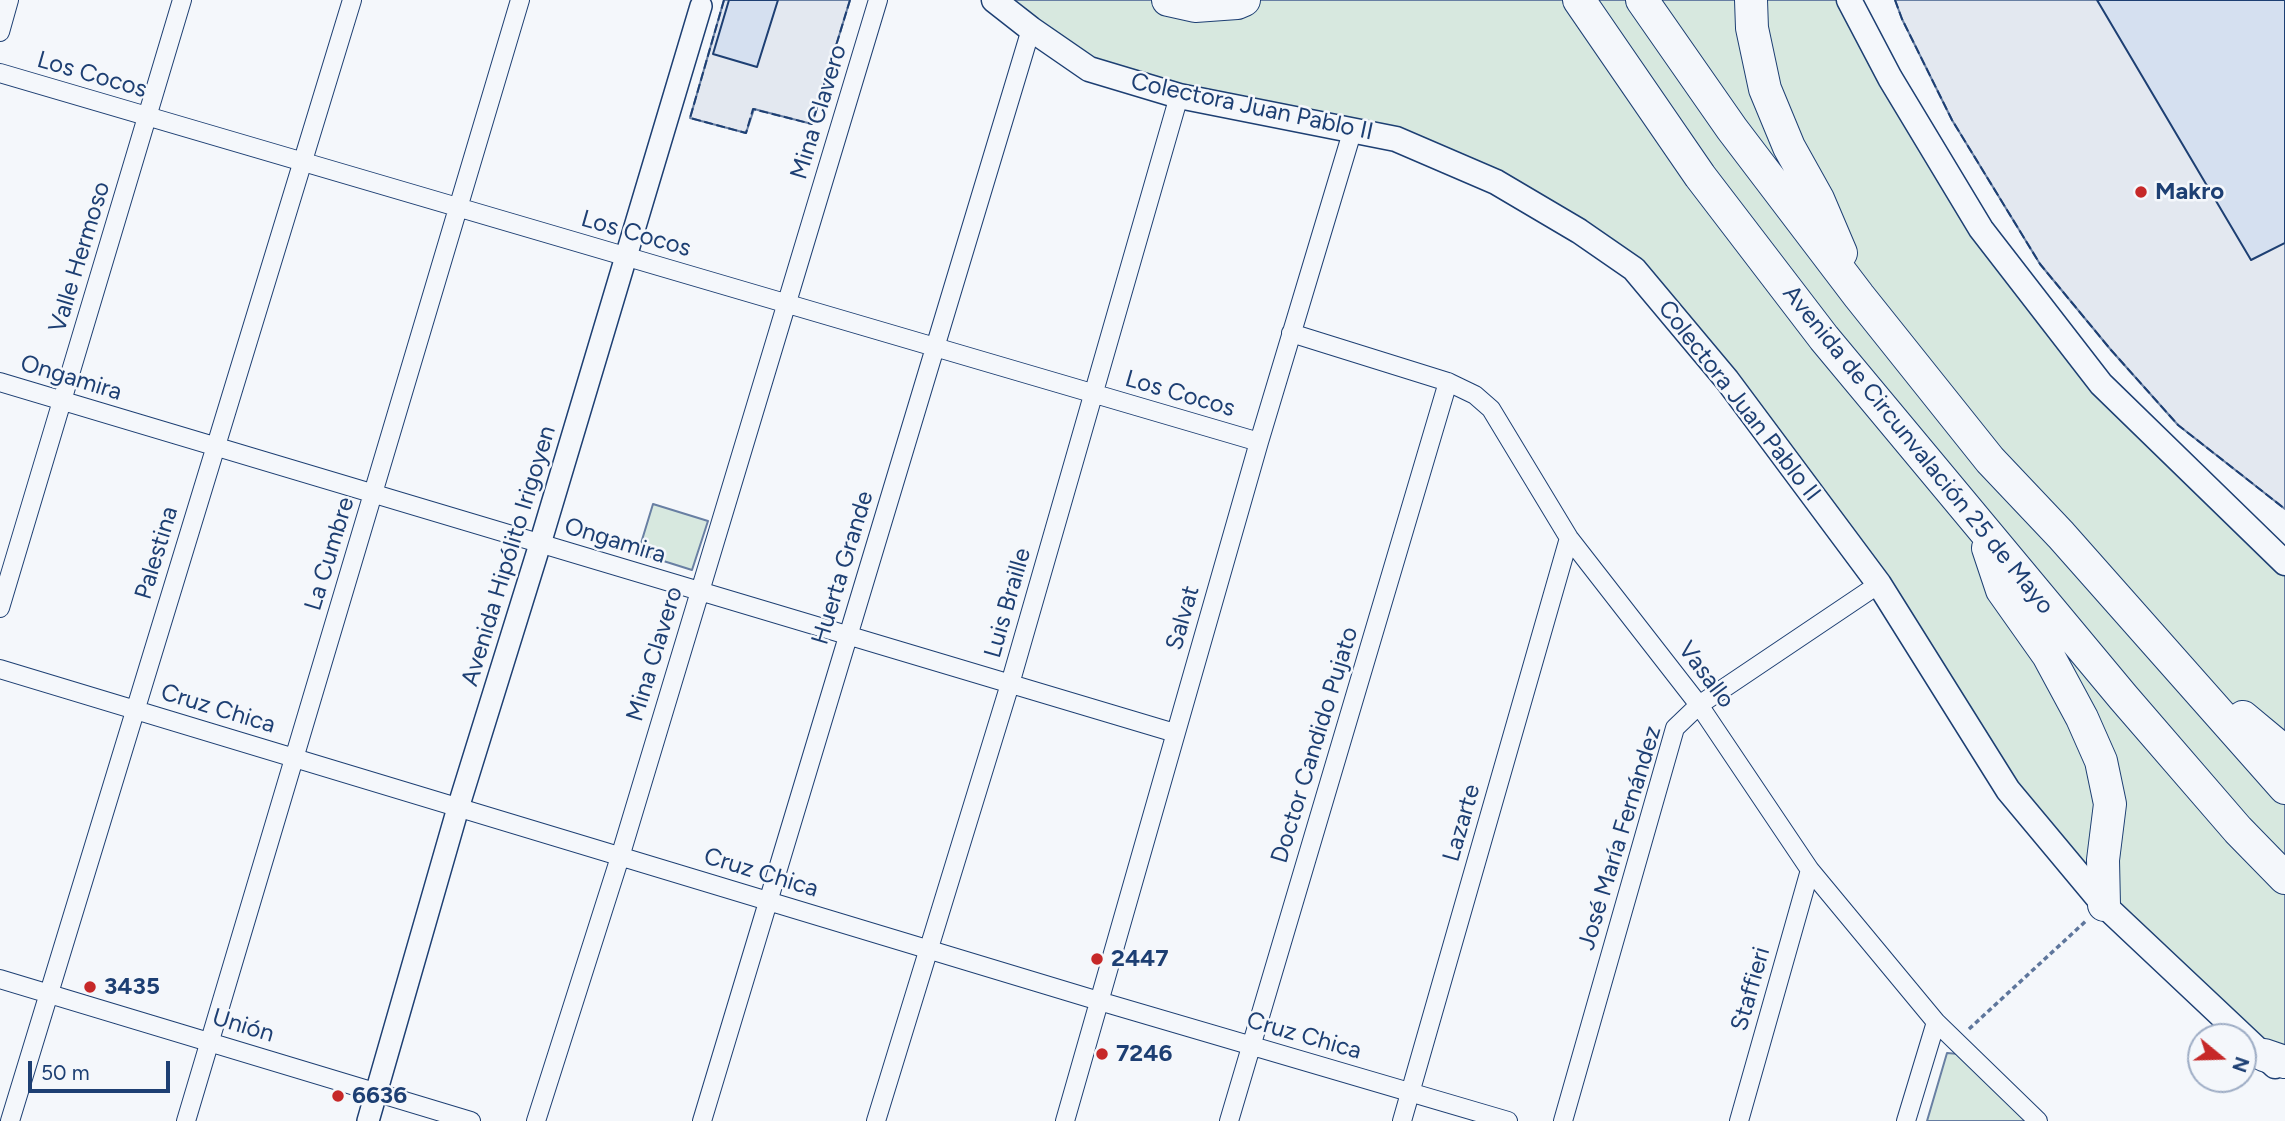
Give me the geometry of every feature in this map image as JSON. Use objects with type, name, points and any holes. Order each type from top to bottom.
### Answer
[{"type":"highway","points":[[1168,0],[1195,6],[1237,3],[1244,0]]},
{"type":"highway","name":"Avenida de Circunvalación 25 de Mayo","points":[[1579,0],[1699,176],[1824,338],[1981,530],[2238,830],[2285,878]]},
{"type":"highway","name":"Avenida de Circunvalación 25 de Mayo","points":[[1642,0],[1732,129],[1859,296],[1990,460],[2061,535],[2285,788]]},
{"type":"highway","points":[[1751,0],[1752,28],[1765,89],[1789,147],[1818,200],[1859,296]]},
{"type":"highway","points":[[1981,530],[2002,590],[2048,655],[2082,718],[2101,761],[2110,804],[2103,860],[2104,905]]},
{"type":"highway","points":[[2166,653],[2285,752]]},
{"type":"main road","name":"Colectora Juan Pablo II","points":[[994,0],[1089,69],[1179,96],[1396,139],[1496,182],[1579,231],[1634,269],[1727,380],[1879,583],[2008,790],[2104,905],[2278,1064]]},
{"type":"main road","points":[[1849,0],[1890,78],[1980,229],[2101,384],[2285,563]]},
{"type":"street","points":[[0,32],[9,0]]},
{"type":"street","name":"Valle Hermoso","points":[[0,608],[182,0]]},
{"type":"street","name":"Palestina","points":[[10,1121],[352,0]]},
{"type":"street","name":"La Cumbre","points":[[186,1121],[520,0]]},
{"type":"street","name":"Mina Clavero","points":[[536,1121],[620,857],[878,0]]},
{"type":"street","name":"Avenida Hipólito Irigoyen","points":[[368,1121],[458,808],[540,544],[700,3]]},
{"type":"street","name":"Huerta Grande","points":[[702,1121],[1031,29]]},
{"type":"street","name":"Los Cocos","points":[[0,73],[1259,442]]},
{"type":"street","name":"Luis Braille","points":[[876,1121],[1010,684],[1179,96]]},
{"type":"street","name":"Salvat","points":[[1065,1121],[1259,442],[1353,129]]},
{"type":"street","name":"Vasallo","points":[[1291,334],[1448,382],[1475,395],[1490,408],[1569,538],[1699,705],[1810,870],[1936,1022],[2038,1121]]},
{"type":"street","name":"Ongamira","points":[[0,382],[1175,733]]},
{"type":"street","name":"Doctor Candido Pujato","points":[[1229,1121],[1448,382]]},
{"type":"street","name":"Lazarte","points":[[1402,1121],[1569,538]]},
{"type":"street","name":"José María Fernández","points":[[1563,1121],[1675,728],[1699,705],[1879,583]]},
{"type":"street","name":"Cruz Chica","points":[[0,669],[928,950],[1508,1121]]},
{"type":"street","name":"Staffieri","points":[[1739,1121],[1810,870]]},
{"type":"street","name":"Unión","points":[[0,979],[471,1121]]},
{"type":"street","points":[[1906,1121],[1936,1022]]},
{"type":"path","points":[[1956,1041],[2104,905]]},
{"type":"shaded area","points":[[724,0],[850,0],[812,124],[754,109],[746,133],[690,118]]},
{"type":"shaded area","points":[[994,0],[1849,0],[1890,78],[2101,384],[2285,563],[2285,1076],[2257,1047],[2257,1023],[2234,1023],[2008,790],[1879,584],[1634,269],[1396,140],[1089,69]]},
{"type":"shaded area","name":"Makro","points":[[1895,0],[2097,0],[2285,243],[2285,509],[2178,425],[2040,264],[1952,120]]},
{"type":"shaded area","points":[[653,504],[708,521],[692,570],[638,553]]},
{"type":"shaded area","points":[[1947,1053],[1959,1054],[2026,1121],[1927,1121]]},
{"type":"building","points":[[729,0],[778,0],[757,67],[713,54]]},
{"type":"building","points":[[2097,0],[2285,0],[2285,243],[2251,260]]},
{"type":"fence","points":[[724,0],[690,118],[746,133],[753,109],[812,124],[850,0]]},
{"type":"fence","points":[[1895,0],[1952,120],[2040,264],[2178,425],[2285,509]]},
{"type":"place","name":"Makro","points":[[2141,192]]},
{"type":"place","name":"2447","points":[[1097,959]]},
{"type":"place","name":"3435","points":[[90,987]]},
{"type":"place","name":"7246","points":[[1102,1054]]},
{"type":"place","name":"6636","points":[[338,1096]]}]
